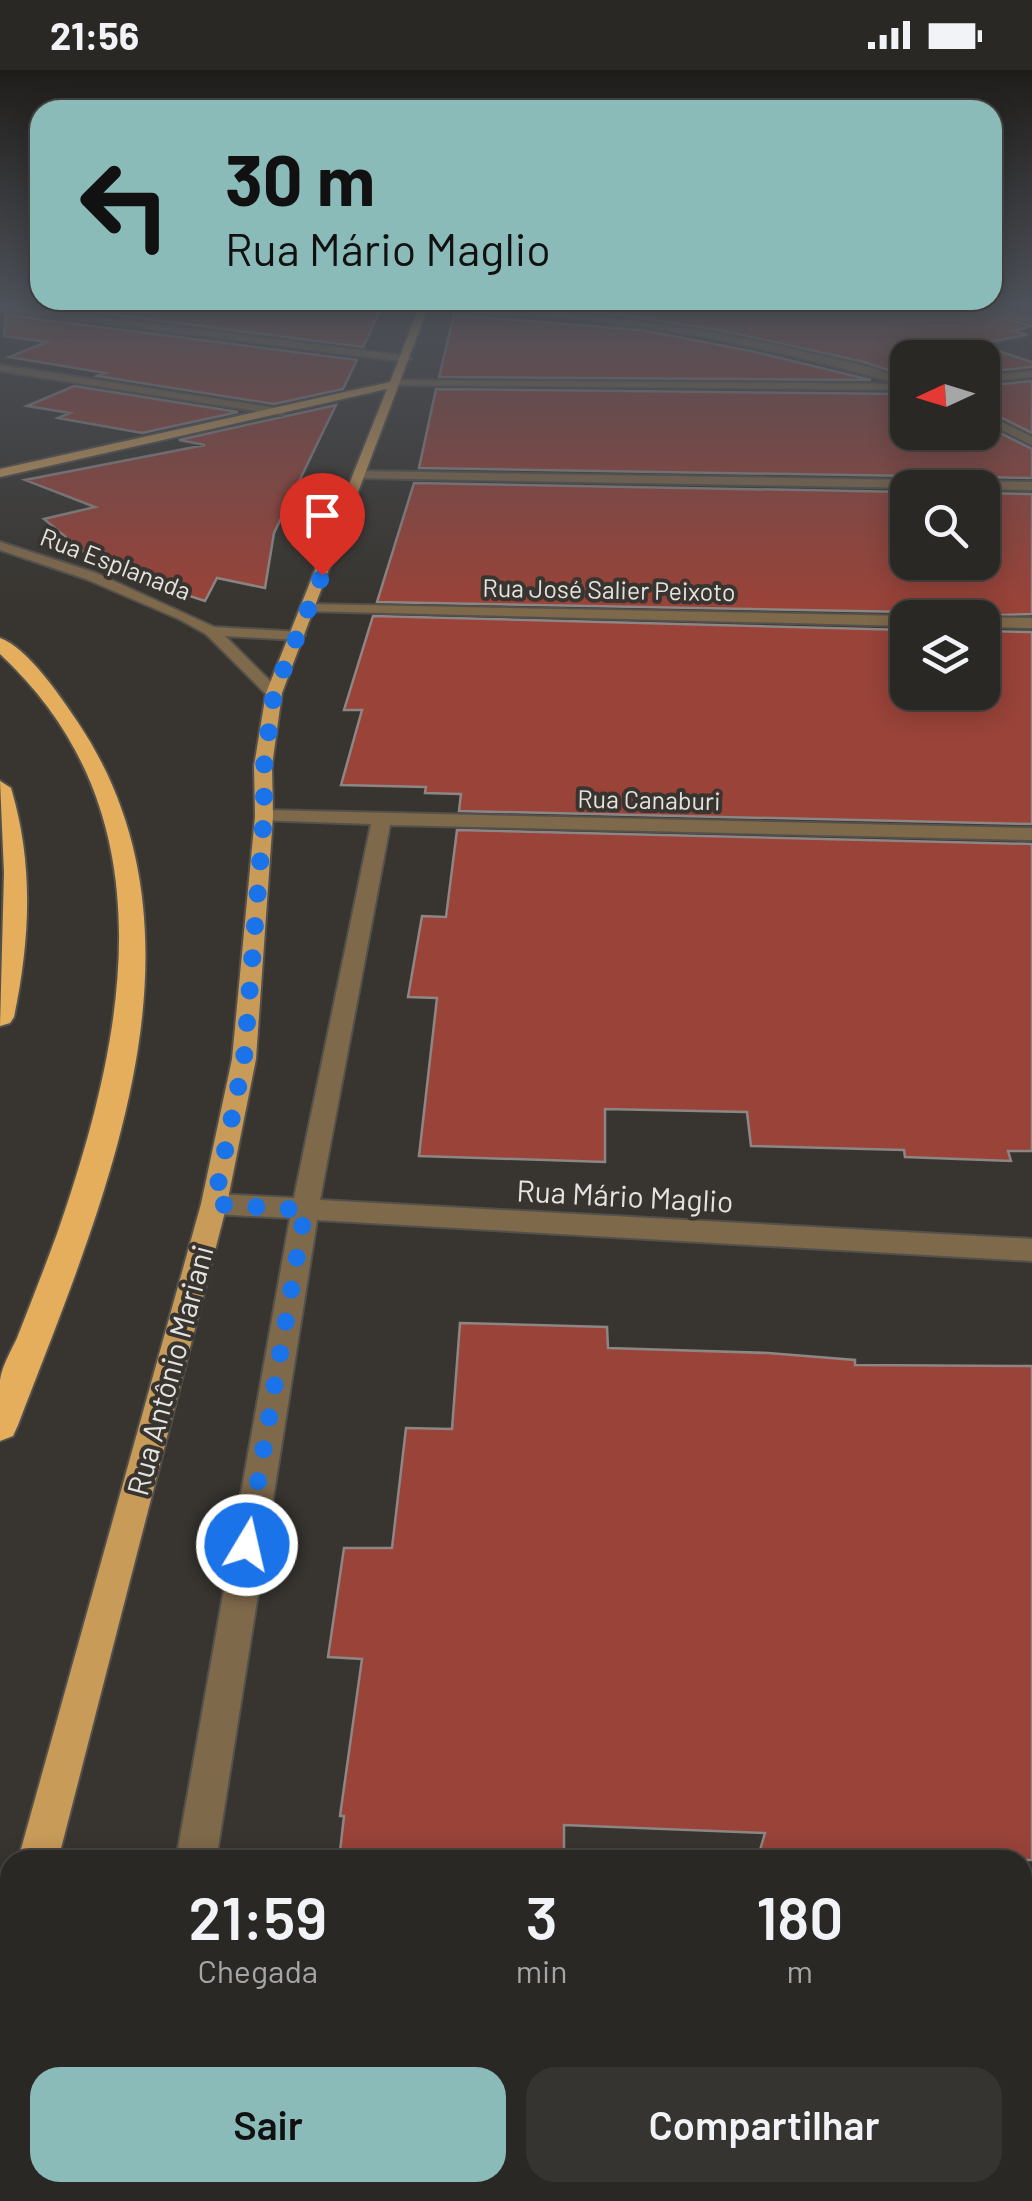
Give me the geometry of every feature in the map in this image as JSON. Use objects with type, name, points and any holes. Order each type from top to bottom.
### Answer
[{"type":"highway","points":[[0,644],[66,716],[105,791],[132,900],[132,1002],[110,1106],[68,1245],[0,1425]]},
{"type":"highway","points":[[0,788],[18,863],[14,960],[0,1017]]},
{"type":"main road","points":[[0,473],[323,401]]},
{"type":"main road","name":"Rua Antônio Mariani","points":[[41,1850],[214,1204],[244,1059],[264,816],[264,766],[274,693],[390,401]]},
{"type":"street","points":[[214,401],[281,412]]},
{"type":"street","points":[[1000,425],[1032,442]]},
{"type":"street","points":[[360,475],[1032,486]]},
{"type":"street","name":"Rua Esplanada","points":[[0,546],[91,576],[211,631],[274,693]]},
{"type":"street","name":"Rua José Salier Peixoto","points":[[309,608],[890,620]]},
{"type":"street","points":[[1000,622],[1032,623]]},
{"type":"street","name":"Rua Esplanada","points":[[211,631],[297,635]]},
{"type":"street","name":"Rua Canaburi","points":[[264,816],[1032,834]]},
{"type":"street","points":[[198,1850],[305,1210],[382,818]]},
{"type":"street","name":"Rua Mário Maglio","points":[[214,1204],[1032,1250]]},
{"type":"building","points":[[38,401],[171,401],[238,412],[142,433],[58,418],[70,413],[27,406]]},
{"type":"building","points":[[433,401],[890,401],[890,450],[1000,450],[1000,433],[1032,449],[1032,478],[1000,477],[1000,470],[890,470],[890,476],[419,468]]},
{"type":"building","points":[[1000,401],[1032,401],[1032,433],[1000,417]]},
{"type":"building","points":[[336,405],[274,533],[265,588],[217,578],[205,601],[103,568],[44,519],[95,507],[25,480],[205,445],[179,440]]},
{"type":"building","points":[[414,483],[890,492],[890,580],[1000,580],[1000,493],[1032,494],[1032,614],[1000,615],[1000,600],[890,600],[890,612],[377,602]]},
{"type":"building","points":[[373,616],[890,630],[890,710],[1000,710],[1000,631],[1032,632],[1032,824],[459,811],[461,794],[425,793],[426,787],[341,785],[362,710],[344,710]]},
{"type":"building","points":[[457,830],[1032,844],[1032,1151],[1008,1151],[1011,1161],[905,1157],[904,1150],[751,1146],[747,1112],[605,1109],[605,1162],[419,1156],[437,998],[408,997],[422,916],[446,917]]},
{"type":"building","points":[[460,1323],[607,1327],[608,1348],[768,1353],[855,1360],[855,1365],[1032,1366],[1032,1850],[760,1850],[765,1833],[564,1825],[564,1850],[340,1850],[344,1816],[340,1816],[362,1659],[328,1657],[344,1548],[392,1548],[406,1428],[452,1429]]},
{"type":"route","points":[[247,1545],[305,1210],[214,1204],[244,1059],[256,938],[264,766],[274,693],[322,575]]}]
